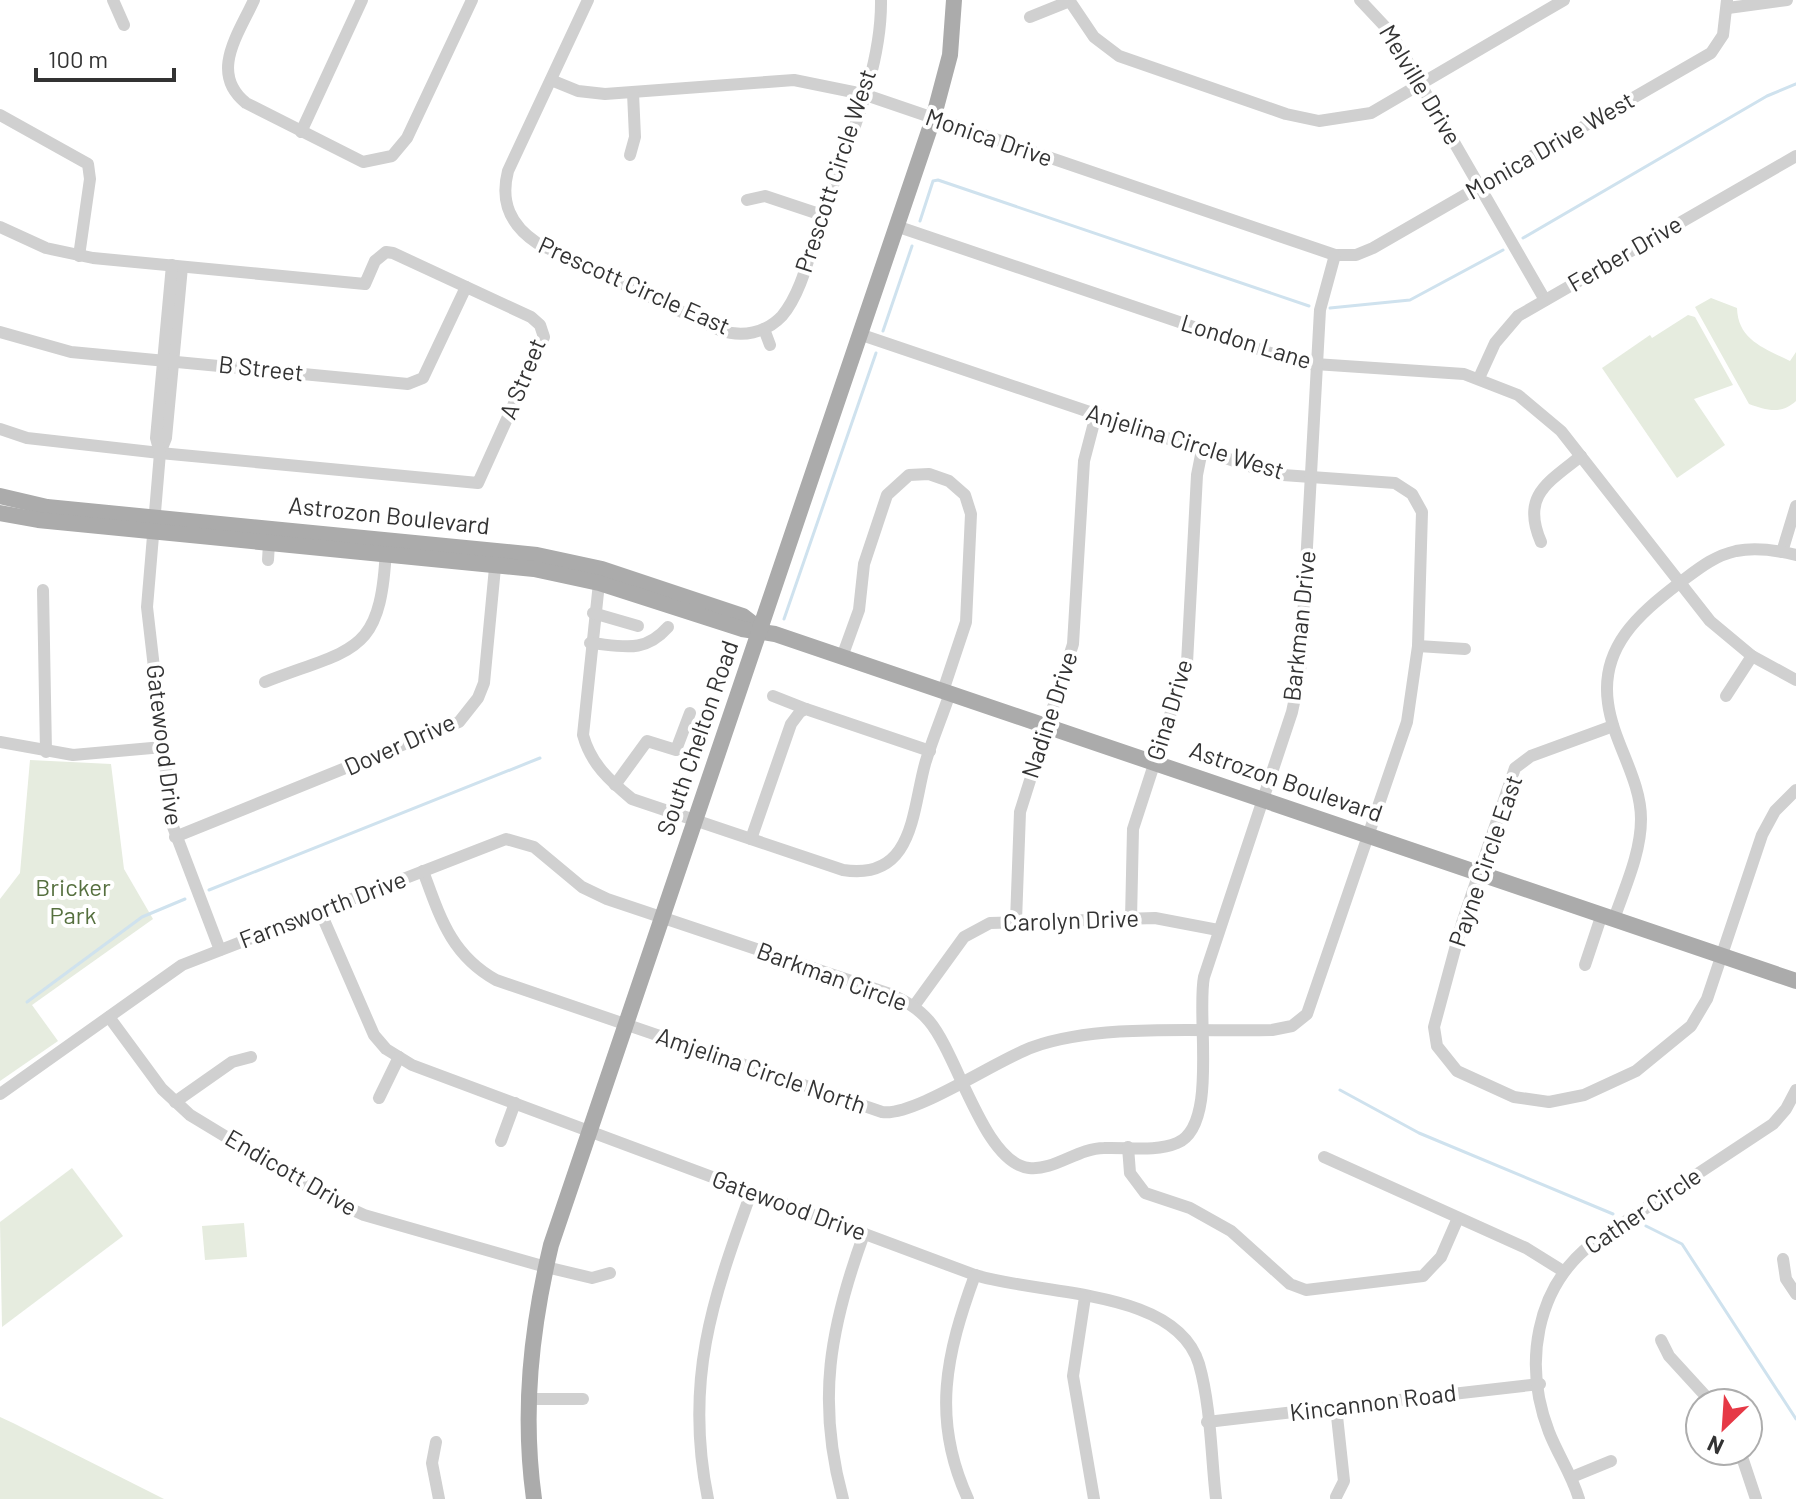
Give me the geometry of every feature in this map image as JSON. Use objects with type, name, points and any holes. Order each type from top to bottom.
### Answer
[{"type":"main road","name":"South Chelton Road","points":[[534,1499],[527,1399],[531,1346],[546,1267],[625,1025],[933,119],[950,55],[954,0]]},
{"type":"main road","name":"Astrozon Boulevard","points":[[0,496],[152,525],[269,552],[386,547]]},
{"type":"main road","name":"Astrozon Boulevard","points":[[0,513],[38,520],[152,525],[602,569],[743,616],[761,630]]},
{"type":"main road","name":"Astrozon Boulevard","points":[[496,557],[599,583],[742,629],[761,630],[1796,981]]},
{"type":"street","points":[[113,0],[124,25]]},
{"type":"street","points":[[254,0],[227,59],[227,80],[246,103],[352,160],[385,166],[407,138],[472,0]]},
{"type":"street","points":[[301,132],[362,0]]},
{"type":"street","points":[[494,216],[507,210],[504,196],[508,171],[588,0]]},
{"type":"street","name":"Prescott Circle West","points":[[764,329],[780,318],[791,303],[863,94],[878,33],[881,0]]},
{"type":"street","name":"Melville Drive","points":[[1360,0],[1391,33],[1545,300]]},
{"type":"street","points":[[1030,17],[1070,1],[1094,37],[1119,56],[1303,119],[1337,120],[1371,113],[1564,0]]},
{"type":"street","points":[[1727,4],[1787,0]]},
{"type":"street","name":"Monica Drive West","points":[[1335,255],[1364,252],[1711,53],[1723,35],[1727,4]]},
{"type":"street","name":"Monica Drive","points":[[551,80],[590,94],[794,80],[863,94],[1335,255]]},
{"type":"street","points":[[630,155],[635,137],[633,93]]},
{"type":"street","points":[[0,115],[88,164],[90,179],[79,256]]},
{"type":"street","name":"Ferber Drive","points":[[1479,378],[1489,352],[1508,324],[1796,156]]},
{"type":"street","points":[[747,200],[765,196],[822,215]]},
{"type":"street","name":"Prescott Circle East","points":[[507,210],[520,229],[537,243],[720,330],[745,334],[764,329]]},
{"type":"street","name":"London Lane","points":[[896,226],[1289,360],[1317,365],[1430,369],[1479,378],[1532,404],[1561,431],[1710,621],[1752,656],[1796,680]]},
{"type":"street","name":"A Street","points":[[0,227],[46,248],[79,256],[365,284],[375,261],[386,252],[531,317],[540,325],[544,337],[478,483],[27,438],[0,429]]},
{"type":"street","name":"Barkman Drive","points":[[1202,1032],[1202,987],[1300,674],[1321,299],[1335,255]]},
{"type":"street","name":"Gatewood Drive","points":[[177,266],[166,438],[160,453],[147,607],[175,837],[220,950]]},
{"type":"street","name":"B Street","points":[[0,332],[71,352],[421,383],[466,287]]},
{"type":"street","points":[[764,329],[770,345]]},
{"type":"street","name":"Anjelina Circle West","points":[[859,334],[1272,473],[1395,483],[1418,501],[1423,524],[1418,646],[1403,737],[1307,1014],[1283,1029],[1202,1032]]},
{"type":"street","name":"Nadine Drive","points":[[1016,921],[1018,829],[1046,726],[1073,644],[1084,461],[1096,415]]},
{"type":"street","name":"Gina Drive","points":[[1131,919],[1133,829],[1187,663],[1197,475],[1202,450]]},
{"type":"street","points":[[1541,542],[1533,523],[1538,494],[1581,456]]},
{"type":"street","points":[[599,583],[593,613],[583,735],[595,763],[615,785],[632,799],[695,822],[843,870],[864,871],[883,865],[904,844],[966,622],[971,514],[965,495],[938,476],[909,475],[887,495],[864,564],[859,610],[842,657]]},
{"type":"street","points":[[1782,552],[1796,506]]},
{"type":"street","points":[[265,682],[349,650],[373,628],[382,604],[386,547]]},
{"type":"street","points":[[1585,965],[1637,851],[1641,824],[1638,796],[1613,726],[1607,691],[1611,665],[1620,639],[1636,618],[1679,583],[1722,555],[1750,549],[1796,555]]},
{"type":"street","name":"Dover Drive","points":[[175,837],[459,722],[478,698],[484,683],[496,557]]},
{"type":"street","points":[[43,590],[46,752]]},
{"type":"street","points":[[593,613],[638,626]]},
{"type":"street","points":[[590,643],[627,647],[648,645],[668,627]]},
{"type":"street","points":[[1418,646],[1465,649]]},
{"type":"street","points":[[1726,696],[1752,656]]},
{"type":"street","points":[[773,696],[930,751]]},
{"type":"street","points":[[751,839],[791,724],[806,709]]},
{"type":"street","points":[[615,785],[647,741],[676,750],[690,713]]},
{"type":"street","name":"Payne Circle East","points":[[1613,726],[1531,756],[1515,768],[1478,873],[1434,1027],[1443,1055],[1457,1071],[1514,1097],[1549,1102],[1584,1095],[1636,1071],[1691,1026],[1707,999],[1721,955]]},
{"type":"street","points":[[0,742],[46,752],[102,753],[163,747]]},
{"type":"street","points":[[1721,955],[1762,835],[1775,811],[1796,790]]},
{"type":"street","name":"Farnsworth Drive","points":[[0,1094],[164,976],[220,950],[490,843],[506,839],[521,840],[582,887],[662,917]]},
{"type":"street","name":"Amjelina Circle North","points":[[423,871],[454,947],[478,971],[496,980],[882,1112],[906,1109],[1015,1054],[1065,1037],[1202,1032]]},
{"type":"street","name":"Gatewood Drive","points":[[320,911],[364,1018],[374,1035],[399,1057],[751,1193],[975,1275],[1020,1287],[1148,1310],[1180,1332],[1199,1366],[1216,1499]]},
{"type":"street","name":"Barkman Circle","points":[[662,917],[890,994],[914,1006],[935,1030],[998,1150],[1020,1166],[1035,1168],[1086,1150],[1177,1143],[1196,1126],[1201,1105],[1202,1032]]},
{"type":"street","name":"Carolyn Drive","points":[[914,1006],[957,945],[973,930],[990,923],[1177,920],[1218,930]]},
{"type":"street","name":"Endicott Drive","points":[[109,1017],[175,1102],[203,1123],[354,1211],[546,1267],[592,1278],[610,1273]]},
{"type":"street","points":[[175,1102],[232,1062],[251,1057]]},
{"type":"street","points":[[379,1098],[399,1057]]},
{"type":"street","name":"Cather Circle","points":[[1579,1499],[1546,1423],[1536,1343],[1540,1319],[1563,1271],[1593,1243],[1764,1132],[1786,1109],[1796,1090]]},
{"type":"street","points":[[501,1141],[515,1103]]},
{"type":"street","points":[[1128,1147],[1130,1173],[1145,1193],[1190,1208],[1231,1231],[1290,1284],[1306,1290],[1423,1276],[1437,1265],[1458,1218]]},
{"type":"street","points":[[1324,1157],[1526,1248],[1563,1271]]},
{"type":"street","points":[[705,1498],[700,1432],[703,1349],[716,1290],[751,1193]]},
{"type":"street","points":[[843,1499],[831,1441],[828,1373],[837,1312],[864,1234]]},
{"type":"street","points":[[1783,1259],[1786,1279],[1796,1294]]},
{"type":"street","points":[[968,1499],[949,1442],[945,1390],[953,1338],[975,1275]]},
{"type":"street","points":[[1085,1297],[1073,1376],[1094,1499]]},
{"type":"street","points":[[1661,1340],[1669,1356],[1697,1387]]},
{"type":"street","name":"Kincannon Road","points":[[1207,1422],[1540,1384]]},
{"type":"street","points":[[527,1399],[583,1399]]},
{"type":"street","points":[[1336,1407],[1344,1481],[1336,1497]]},
{"type":"street","points":[[436,1442],[432,1463],[439,1499]]},
{"type":"street","points":[[1572,1477],[1611,1461]]},
{"type":"street","points":[[1745,1467],[1756,1499]]},
{"type":"green space","points":[[1711,298],[1737,308],[1742,328],[1754,342],[1790,361],[1796,352],[1796,401],[1779,410],[1749,404],[1695,307]]},
{"type":"green space","points":[[1688,315],[1695,317],[1733,385],[1694,399],[1725,445],[1677,478],[1602,368],[1650,335],[1652,338]]},
{"type":"green space","name":"Bricker Park","points":[[30,760],[111,764],[124,869],[153,919],[32,1005],[58,1041],[0,1081],[0,899],[20,873]]},
{"type":"green space","points":[[72,1168],[123,1236],[2,1327],[0,1222]]},
{"type":"green space","points":[[244,1223],[247,1257],[205,1260],[202,1226]]},
{"type":"green space","points":[[0,1417],[13,1423],[164,1499],[0,1499]]},
{"type":"waterway","points":[[1523,238],[1767,96],[1796,84]]},
{"type":"waterway","points":[[920,221],[933,181],[938,180],[1309,306]]},
{"type":"waterway","points":[[883,331],[912,246]]},
{"type":"waterway","points":[[1330,308],[1410,300],[1503,250]]},
{"type":"waterway","points":[[784,619],[876,353]]},
{"type":"waterway","points":[[209,890],[540,758]]},
{"type":"waterway","points":[[27,1002],[142,917],[185,899]]},
{"type":"waterway","points":[[1340,1090],[1419,1133],[1613,1214]]},
{"type":"waterway","points":[[1646,1226],[1682,1244],[1796,1419]]}]
